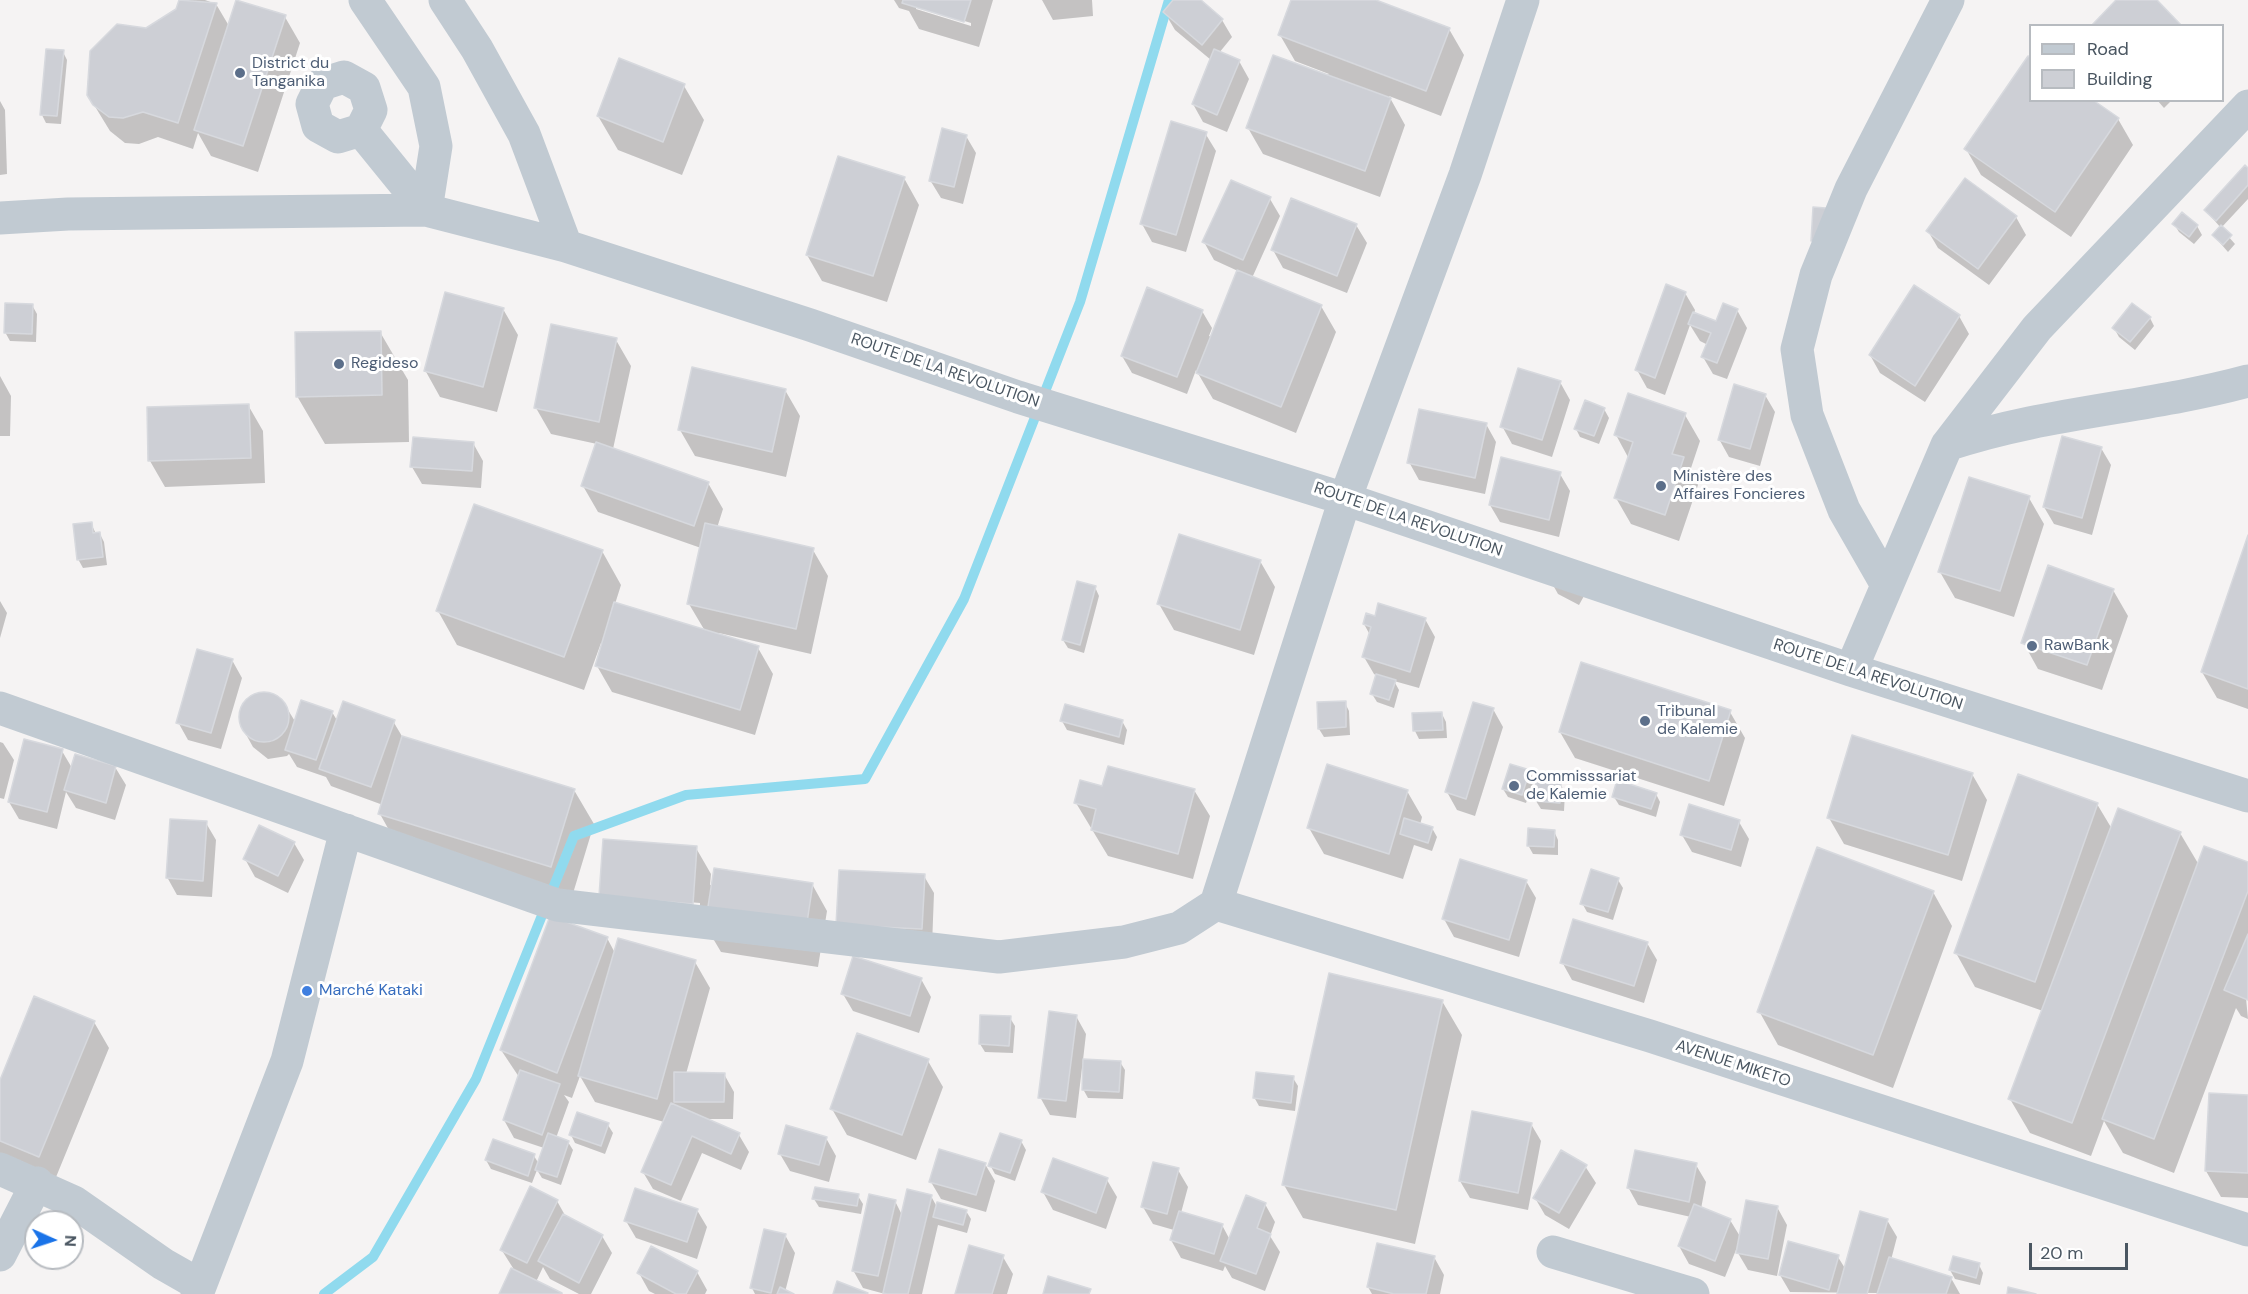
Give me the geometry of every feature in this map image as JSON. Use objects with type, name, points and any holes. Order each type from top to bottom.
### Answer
[{"type":"street","points":[[365,0],[424,87],[436,146],[426,210]]},
{"type":"street","points":[[445,0],[477,49],[524,134],[566,246]]},
{"type":"street","points":[[0,708],[557,904],[999,957],[1135,939],[1179,928],[1216,904],[1345,499],[1465,176],[1523,0]]},
{"type":"street","points":[[1887,585],[1840,500],[1807,415],[1797,349],[1816,275],[1851,189],[1948,0]]},
{"type":"street","points":[[1851,670],[1947,444],[2037,328],[2248,105]]},
{"type":"street","points":[[361,130],[426,210]]},
{"type":"street","name":"ROUTE DE LA REVOLUTION","points":[[0,218],[68,213],[426,210],[566,246],[810,325],[1018,397],[1345,499],[1851,670],[2248,796]]},
{"type":"street","points":[[1947,444],[1984,432],[2081,413],[2193,396],[2248,381]]},
{"type":"street","points":[[0,1169],[37,1183],[74,1202],[199,1289],[287,1061],[346,830]]},
{"type":"street","name":"AVENUE MIKETO","points":[[1216,904],[1650,1036],[2248,1230]]},
{"type":"street","points":[[0,1255],[37,1183]]},
{"type":"street","points":[[1552,1252],[1693,1294]]},
{"type":"building","points":[[179,0],[217,3],[178,123],[143,112],[123,118],[109,117],[93,105],[87,95],[90,51],[117,24],[146,28],[176,9]]},
{"type":"building","name":"District du Tanganika","points":[[236,0],[286,15],[243,146],[194,130]]},
{"type":"building","points":[[903,0],[971,0],[964,22],[902,3]]},
{"type":"building","points":[[1173,0],[1201,0],[1223,19],[1202,45],[1163,12]]},
{"type":"building","points":[[1291,0],[1376,0],[1450,28],[1426,91],[1278,35]]},
{"type":"building","points":[[2116,0],[2157,0],[2180,24],[2093,24]]},
{"type":"building","points":[[46,49],[64,50],[57,116],[40,115]]},
{"type":"building","points":[[1214,49],[1240,60],[1217,115],[1192,104]]},
{"type":"building","points":[[1273,55],[1391,98],[1365,171],[1246,128]]},
{"type":"building","points":[[2028,56],[2029,102],[2096,102],[2119,118],[2055,212],[1964,149]]},
{"type":"building","points":[[619,58],[685,84],[663,142],[597,116]]},
{"type":"building","points":[[1171,121],[1207,132],[1176,235],[1140,224]]},
{"type":"building","points":[[942,128],[967,135],[954,187],[929,181]]},
{"type":"building","points":[[838,156],[905,177],[873,276],[806,255]]},
{"type":"building","points":[[2245,165],[2248,168],[2248,185],[2216,221],[2204,210]]},
{"type":"building","points":[[1965,178],[2017,216],[1978,269],[1926,231]]},
{"type":"building","points":[[1231,180],[1271,197],[1243,260],[1202,242]]},
{"type":"building","points":[[1291,198],[1357,224],[1337,276],[1271,250]]},
{"type":"building","points":[[1813,207],[1839,209],[1837,242],[1811,241]]},
{"type":"building","points":[[2182,212],[2198,225],[2189,237],[2172,224]]},
{"type":"building","points":[[2221,225],[2232,235],[2223,245],[2212,235]]},
{"type":"building","points":[[1237,270],[1322,305],[1281,407],[1196,373]]},
{"type":"building","points":[[1666,284],[1686,292],[1655,378],[1635,370]]},
{"type":"building","points":[[1914,285],[1960,315],[1915,386],[1869,355]]},
{"type":"building","points":[[1147,287],[1203,310],[1177,377],[1121,356]]},
{"type":"building","points":[[445,292],[504,308],[483,387],[424,371]]},
{"type":"building","points":[[5,303],[33,304],[32,334],[4,333]]},
{"type":"building","points":[[1723,303],[1738,309],[1717,363],[1701,357],[1711,333],[1688,324],[1693,312],[1716,321]]},
{"type":"building","points":[[2132,303],[2151,317],[2130,342],[2112,328]]},
{"type":"building","points":[[551,324],[617,338],[599,422],[534,408]]},
{"type":"building","name":"Regideso","points":[[381,331],[382,395],[296,397],[295,332]]},
{"type":"building","points":[[692,367],[786,389],[772,452],[678,430]]},
{"type":"building","points":[[1518,368],[1561,381],[1542,440],[1500,427]]},
{"type":"building","points":[[1734,384],[1766,394],[1750,449],[1718,440]]},
{"type":"building","points":[[1628,393],[1686,413],[1672,454],[1684,457],[1665,515],[1614,498],[1633,442],[1614,435]]},
{"type":"building","points":[[1585,400],[1605,408],[1594,436],[1574,429]]},
{"type":"building","points":[[249,404],[251,458],[148,461],[147,407]]},
{"type":"building","points":[[1419,409],[1487,423],[1475,478],[1407,463]]},
{"type":"building","points":[[2062,436],[2102,447],[2082,518],[2043,507]]},
{"type":"building","points":[[413,437],[474,442],[472,471],[410,467]]},
{"type":"building","points":[[596,442],[709,482],[694,526],[581,486]]},
{"type":"building","points":[[1501,457],[1561,472],[1549,520],[1489,505]]},
{"type":"building","points":[[1969,477],[2030,496],[2000,591],[1938,572]]},
{"type":"building","points":[[474,504],[603,550],[564,657],[436,611]]},
{"type":"building","points":[[92,522],[93,533],[100,532],[103,557],[77,560],[73,524]]},
{"type":"building","points":[[705,523],[814,548],[796,629],[687,604]]},
{"type":"building","points":[[1179,534],[1261,560],[1240,630],[1157,604]]},
{"type":"building","points":[[2248,535],[2248,689],[2201,672]]},
{"type":"building","points":[[2048,565],[2114,589],[2087,665],[2021,643]]},
{"type":"building","points":[[1077,581],[1096,586],[1080,645],[1062,640]]},
{"type":"building","points":[[614,602],[759,646],[740,710],[595,666]]},
{"type":"building","points":[[1378,603],[1426,618],[1410,672],[1362,657],[1371,627],[1363,624],[1366,613],[1375,616]]},
{"type":"building","points":[[197,649],[233,659],[211,733],[176,723]]},
{"type":"building","name":"Tribunal de Kalemie","points":[[1581,662],[1731,710],[1709,781],[1559,732]]},
{"type":"building","points":[[1376,674],[1396,680],[1389,700],[1370,694]]},
{"type":"building","points":[[264,692],[278,696],[285,703],[289,717],[285,731],[278,738],[264,742],[250,738],[243,731],[239,717],[243,703],[250,696]]},
{"type":"building","points":[[301,700],[333,711],[316,760],[285,750]]},
{"type":"building","points":[[343,701],[395,720],[371,787],[319,769]]},
{"type":"building","points":[[1346,701],[1346,727],[1318,729],[1317,702]]},
{"type":"building","points":[[1473,702],[1494,708],[1466,799],[1445,792]]},
{"type":"building","points":[[1065,704],[1123,720],[1119,737],[1060,721]]},
{"type":"building","points":[[1442,712],[1443,730],[1413,731],[1412,713]]},
{"type":"building","points":[[1852,735],[1973,773],[1948,855],[1827,818]]},
{"type":"building","points":[[402,736],[575,789],[551,867],[378,814]]},
{"type":"building","points":[[24,739],[63,749],[47,812],[8,802]]},
{"type":"building","points":[[75,754],[116,766],[106,803],[64,790]]},
{"type":"building","points":[[1327,764],[1408,790],[1389,854],[1307,828]]},
{"type":"building","points":[[1510,764],[1530,770],[1522,795],[1502,789]]},
{"type":"building","points":[[1108,766],[1195,789],[1178,854],[1091,830],[1096,809],[1074,803],[1080,780],[1102,786]]},
{"type":"building","points":[[2018,774],[2098,803],[2035,982],[1954,953]]},
{"type":"building","points":[[1617,780],[1657,793],[1651,809],[1612,797]]},
{"type":"building","points":[[1536,781],[1561,783],[1560,803],[1535,801]]},
{"type":"building","points":[[1689,804],[1740,820],[1731,850],[1680,835]]},
{"type":"building","points":[[2118,808],[2181,832],[2072,1123],[2008,1099]]},
{"type":"building","points":[[1404,818],[1433,827],[1428,843],[1400,834]]},
{"type":"building","points":[[170,819],[207,821],[203,881],[166,878]]},
{"type":"building","points":[[259,825],[295,842],[278,876],[243,859]]},
{"type":"building","points":[[1528,828],[1555,830],[1554,847],[1527,846]]},
{"type":"building","points":[[603,839],[697,846],[693,904],[599,896]]},
{"type":"building","points":[[2204,846],[2248,862],[2248,891],[2154,1139],[2102,1119]]},
{"type":"building","points":[[1817,847],[1934,891],[1873,1055],[1757,1012]]},
{"type":"building","points":[[1460,859],[1527,880],[1509,940],[1442,919]]},
{"type":"building","points":[[714,868],[813,883],[804,942],[705,926]]},
{"type":"building","points":[[1591,869],[1619,878],[1608,912],[1580,904]]},
{"type":"building","points":[[839,870],[925,874],[922,929],[836,925]]},
{"type":"building","points":[[550,916],[608,937],[557,1073],[500,1050]]},
{"type":"building","points":[[1573,919],[1648,942],[1634,986],[1560,963]]},
{"type":"building","points":[[2248,934],[2248,1000],[2224,990]]},
{"type":"building","points":[[618,938],[696,960],[657,1099],[578,1076]]},
{"type":"building","points":[[853,956],[922,978],[910,1016],[841,994]]},
{"type":"building","points":[[1329,973],[1443,1000],[1396,1210],[1282,1185]]},
{"type":"building","points":[[34,996],[95,1021],[39,1157],[0,1141],[0,1080]]},
{"type":"building","points":[[1049,1011],[1077,1015],[1066,1101],[1038,1098]]},
{"type":"building","points":[[980,1015],[1011,1016],[1009,1046],[979,1044]]},
{"type":"building","points":[[857,1033],[929,1059],[902,1135],[830,1109]]},
{"type":"building","points":[[1083,1059],[1121,1061],[1119,1092],[1082,1090]]},
{"type":"building","points":[[520,1070],[560,1084],[542,1135],[503,1120]]},
{"type":"building","points":[[674,1072],[725,1073],[724,1102],[674,1102]]},
{"type":"building","points":[[1256,1072],[1294,1076],[1291,1103],[1253,1098]]},
{"type":"building","points":[[2209,1093],[2248,1095],[2248,1173],[2205,1171]]},
{"type":"building","points":[[671,1103],[740,1133],[731,1154],[692,1136],[671,1185],[641,1172]]},
{"type":"building","points":[[1472,1111],[1532,1123],[1518,1193],[1459,1181]]},
{"type":"building","points":[[577,1112],[609,1123],[601,1146],[569,1135]]},
{"type":"building","points":[[786,1125],[827,1137],[819,1165],[778,1154]]},
{"type":"building","points":[[548,1133],[569,1141],[557,1177],[535,1170]]},
{"type":"building","points":[[1000,1133],[1022,1140],[1010,1173],[988,1166]]},
{"type":"building","points":[[493,1139],[535,1154],[528,1176],[485,1160]]},
{"type":"building","points":[[939,1149],[986,1163],[976,1195],[929,1182]]},
{"type":"building","points":[[1561,1150],[1587,1165],[1559,1213],[1533,1198]]},
{"type":"building","points":[[1635,1150],[1697,1163],[1689,1202],[1627,1188]]},
{"type":"building","points":[[1053,1158],[1108,1178],[1096,1213],[1041,1192]]},
{"type":"building","points":[[1153,1162],[1179,1168],[1167,1214],[1141,1207]]},
{"type":"building","points":[[530,1186],[558,1200],[527,1263],[500,1250]]},
{"type":"building","points":[[815,1187],[859,1194],[857,1206],[812,1199]]},
{"type":"building","points":[[635,1188],[698,1209],[687,1242],[624,1221]]},
{"type":"building","points":[[907,1189],[932,1195],[908,1294],[887,1294],[883,1293]]},
{"type":"building","points":[[869,1194],[896,1200],[878,1276],[852,1271]]},
{"type":"building","points":[[1246,1195],[1266,1203],[1257,1228],[1271,1234],[1256,1274],[1220,1261]]},
{"type":"building","points":[[1746,1200],[1778,1206],[1768,1259],[1736,1253]]},
{"type":"building","points":[[937,1202],[967,1210],[963,1225],[933,1217]]},
{"type":"building","points":[[1694,1204],[1731,1219],[1715,1261],[1678,1246]]},
{"type":"building","points":[[1179,1211],[1223,1224],[1214,1254],[1170,1240]]},
{"type":"building","points":[[1860,1211],[1888,1219],[1867,1294],[1837,1294]]},
{"type":"building","points":[[563,1214],[603,1235],[579,1283],[538,1261]]},
{"type":"building","points":[[764,1229],[786,1234],[771,1293],[750,1288]]},
{"type":"building","points":[[1788,1241],[1839,1255],[1829,1290],[1779,1275]]},
{"type":"building","points":[[1377,1243],[1435,1256],[1426,1294],[1394,1294],[1367,1287]]},
{"type":"building","points":[[969,1245],[1004,1255],[992,1294],[955,1294]]},
{"type":"building","points":[[651,1246],[698,1271],[686,1294],[676,1294],[637,1273]]},
{"type":"building","points":[[1953,1256],[1980,1263],[1976,1278],[1949,1270]]},
{"type":"building","points":[[1889,1257],[1952,1277],[1946,1294],[1877,1294]]},
{"type":"building","points":[[511,1268],[562,1293],[562,1294],[499,1294]]},
{"type":"building","points":[[1048,1276],[1091,1289],[1089,1294],[1043,1294]]},
{"type":"building","points":[[837,1281],[868,1293],[833,1294]]},
{"type":"building","points":[[780,1287],[794,1294],[777,1294]]},
{"type":"building","points":[[2008,1287],[2036,1294],[2007,1294]]},
{"type":"waterway","points":[[324,1294],[373,1257],[476,1079],[574,836],[686,795],[865,779],[964,599],[1080,302],[1169,0]]},
{"type":"place","name":"District du Tanganika","points":[[240,73]]},
{"type":"place","name":"Regideso","points":[[339,364]]},
{"type":"place","name":"Ministère des Affaires Foncieres","points":[[1661,486]]},
{"type":"place","name":"RawBank","points":[[2032,646]]},
{"type":"place","name":"Tribunal de Kalemie","points":[[1645,721]]},
{"type":"place","name":"Commisssariat de Kalemie","points":[[1514,786]]},
{"type":"place","name":"Marché Kataki","points":[[307,991]]}]
